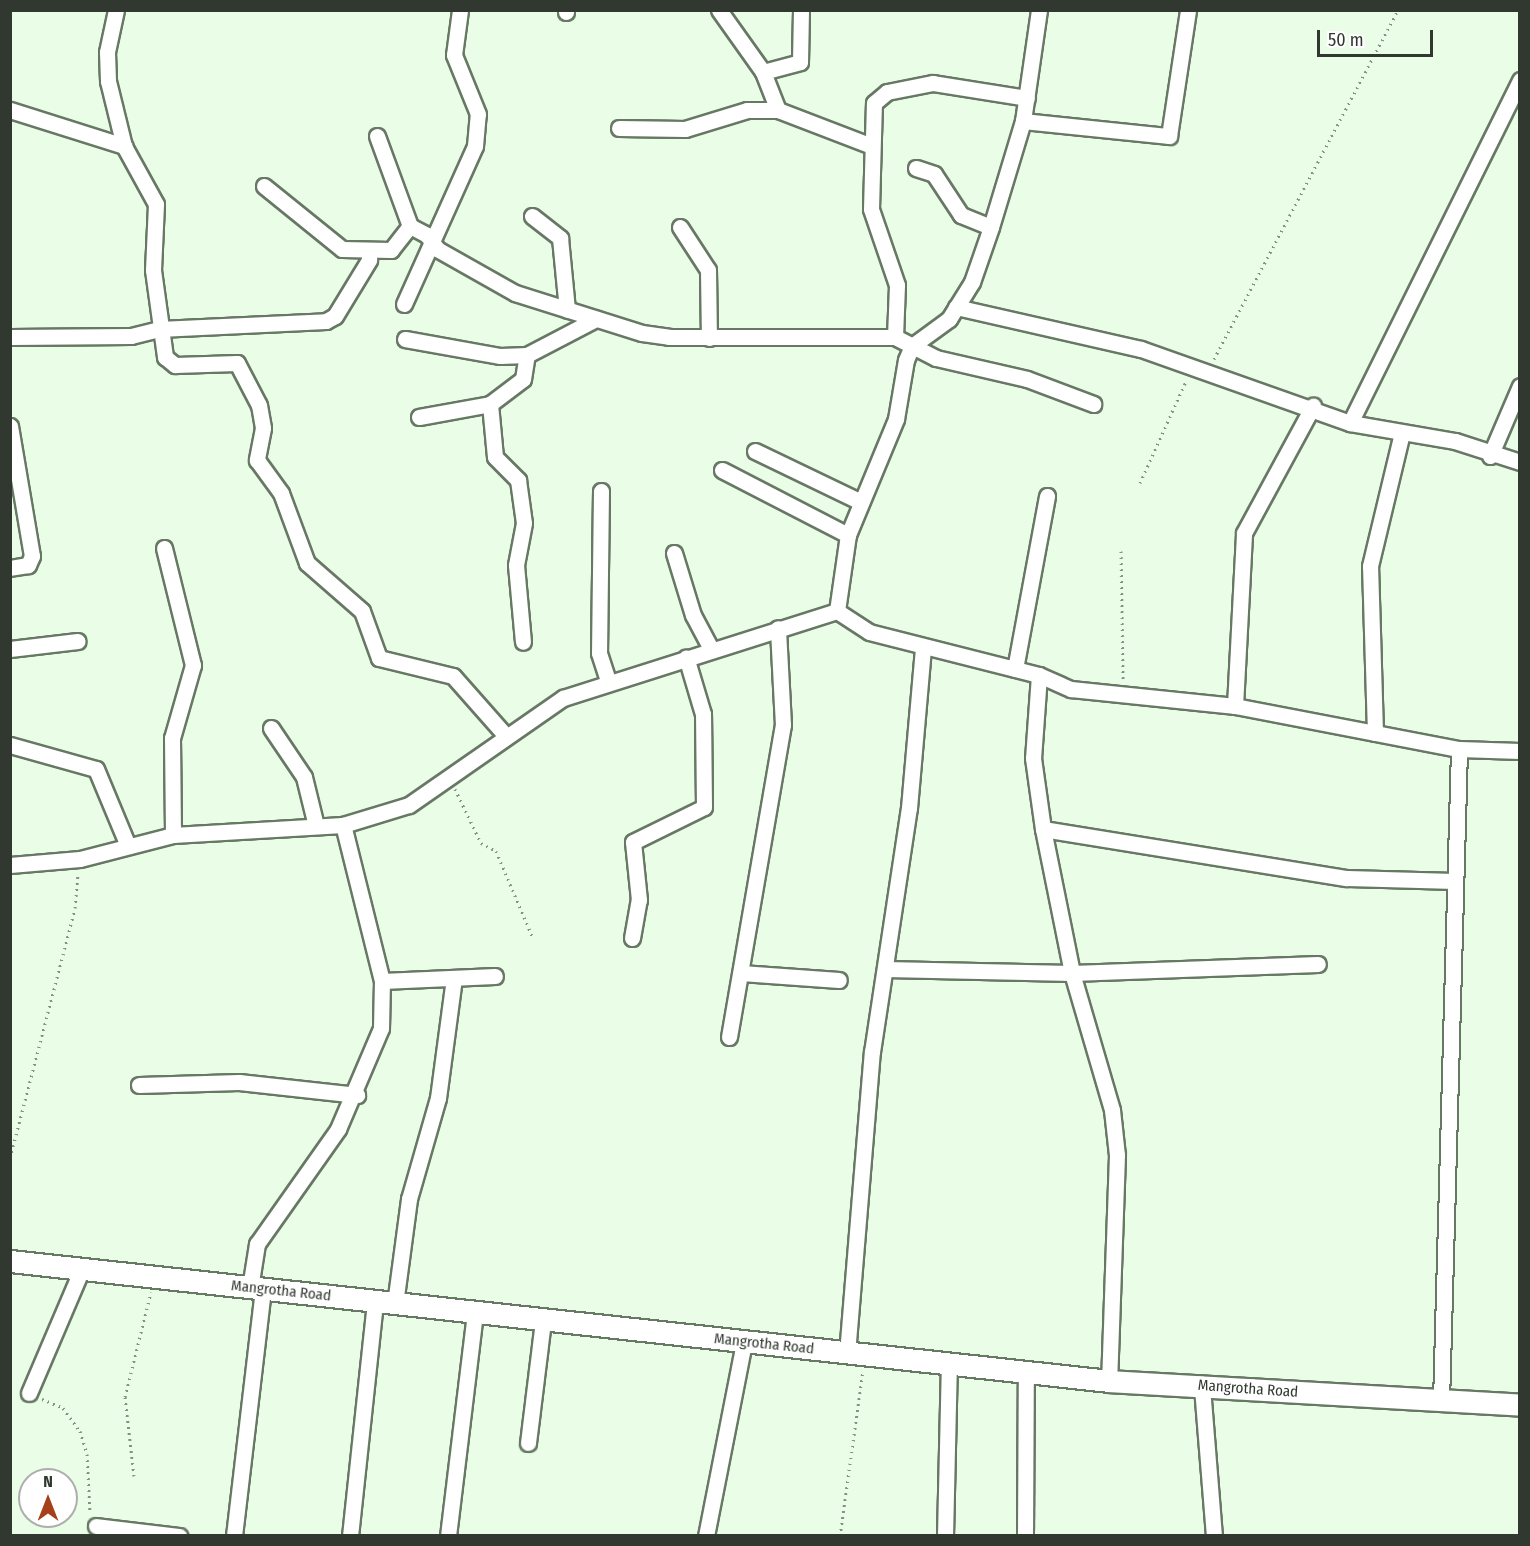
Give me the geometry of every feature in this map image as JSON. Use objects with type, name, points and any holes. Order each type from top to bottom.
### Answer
[{"type":"main road","name":"Mangrotha Road","points":[[10,1261],[1109,1381],[1520,1406]]},
{"type":"street","points":[[116,10],[107,52],[108,81],[124,146],[156,204],[153,270],[159,329],[169,363],[230,361],[242,369],[263,428],[257,460],[281,493],[307,563],[362,611],[379,658],[453,676],[506,736]]},
{"type":"street","points":[[404,304],[475,146],[478,114],[454,55],[460,10]]},
{"type":"street","points":[[719,10],[763,72],[778,110]]},
{"type":"street","points":[[763,72],[800,62],[801,10]]},
{"type":"street","points":[[837,611],[848,535],[859,501],[896,419],[912,346],[956,307],[972,282],[991,227],[1023,121],[1039,10]]},
{"type":"street","points":[[1023,121],[1169,136],[1188,10]]},
{"type":"street","points":[[1350,423],[1520,80]]},
{"type":"street","points":[[895,337],[897,285],[871,209],[869,145],[873,103],[887,92],[933,83],[1027,98]]},
{"type":"street","points":[[10,110],[124,146]]},
{"type":"street","points":[[619,128],[686,129],[747,110],[778,110],[869,145]]},
{"type":"street","points":[[377,135],[410,226],[515,293],[642,333],[709,338],[895,337],[912,346],[1093,404]]},
{"type":"street","points":[[915,168],[934,174],[961,215],[991,227]]},
{"type":"street","points":[[264,186],[331,246],[391,250],[410,226]]},
{"type":"street","points":[[532,216],[560,238],[567,310]]},
{"type":"street","points":[[680,227],[708,270],[709,338]]},
{"type":"street","points":[[10,337],[131,336],[159,329],[326,321],[335,316],[369,260],[369,250]]},
{"type":"street","points":[[956,307],[1112,341],[1313,406],[1350,423],[1455,441],[1490,456],[1520,462]]},
{"type":"street","points":[[405,339],[501,356],[527,355],[596,319]]},
{"type":"street","points":[[419,417],[490,404],[523,379],[527,355]]},
{"type":"street","points":[[1490,456],[1520,386]]},
{"type":"street","points":[[490,404],[495,457],[518,480],[524,523],[516,565],[523,642]]},
{"type":"street","points":[[1235,706],[1244,533],[1313,406]]},
{"type":"street","points":[[10,426],[32,556],[28,565],[10,568]]},
{"type":"street","points":[[1375,733],[1370,566],[1402,433]]},
{"type":"street","points":[[755,451],[859,501]]},
{"type":"street","points":[[722,470],[848,535]]},
{"type":"street","points":[[601,491],[599,653],[608,680]]},
{"type":"street","points":[[1015,669],[1047,496]]},
{"type":"street","points":[[164,548],[193,665],[172,738],[173,835]]},
{"type":"street","points":[[674,554],[693,615],[711,649]]},
{"type":"street","points":[[10,865],[80,859],[173,835],[343,825],[409,805],[451,780],[533,713],[608,680],[837,611],[869,632],[1039,675],[1071,689],[1235,706],[1459,749],[1520,751]]},
{"type":"street","points":[[729,1037],[783,725],[778,628]]},
{"type":"street","points":[[10,649],[78,641]]},
{"type":"street","points":[[856,1354],[885,969],[909,808],[923,647]]},
{"type":"street","points":[[632,938],[639,900],[633,842],[704,807],[703,714],[686,657]]},
{"type":"street","points":[[1039,675],[1033,758],[1043,829],[1072,973],[1112,1110],[1117,1155],[1109,1381]]},
{"type":"street","points":[[271,728],[304,777],[316,826]]},
{"type":"street","points":[[10,746],[96,769],[128,846]]},
{"type":"street","points":[[1441,1402],[1459,749]]},
{"type":"street","points":[[234,1536],[257,1288],[257,1244],[357,1095],[381,1028],[382,981],[343,825]]},
{"type":"street","points":[[1043,829],[1347,878],[1455,881]]},
{"type":"street","points":[[885,969],[1072,973],[1318,964]]},
{"type":"street","points":[[741,973],[839,980]]},
{"type":"street","points":[[382,981],[495,976]]},
{"type":"street","points":[[350,1536],[385,1303],[410,1199],[438,1098],[454,978]]},
{"type":"street","points":[[139,1085],[239,1082],[357,1095]]},
{"type":"street","points":[[29,1393],[82,1269]]},
{"type":"street","points":[[448,1536],[475,1312]]},
{"type":"street","points":[[528,1443],[543,1320]]},
{"type":"street","points":[[706,1536],[744,1342]]},
{"type":"street","points":[[945,1536],[949,1364]]},
{"type":"street","points":[[1025,1536],[1026,1372]]},
{"type":"street","points":[[1202,1387],[1214,1536]]},
{"type":"street","points":[[93,1520],[179,1536]]},
{"type":"path","points":[[1140,483],[1200,369],[1398,10]]},
{"type":"path","points":[[1121,551],[1124,696]]},
{"type":"path","points":[[451,780],[481,843],[496,851],[533,938]]},
{"type":"path","points":[[10,1158],[75,908],[80,859]]},
{"type":"path","points":[[134,1476],[125,1397],[155,1277]]},
{"type":"path","points":[[840,1536],[856,1354]]},
{"type":"path","points":[[29,1393],[63,1408],[80,1431],[87,1454],[93,1520]]}]
